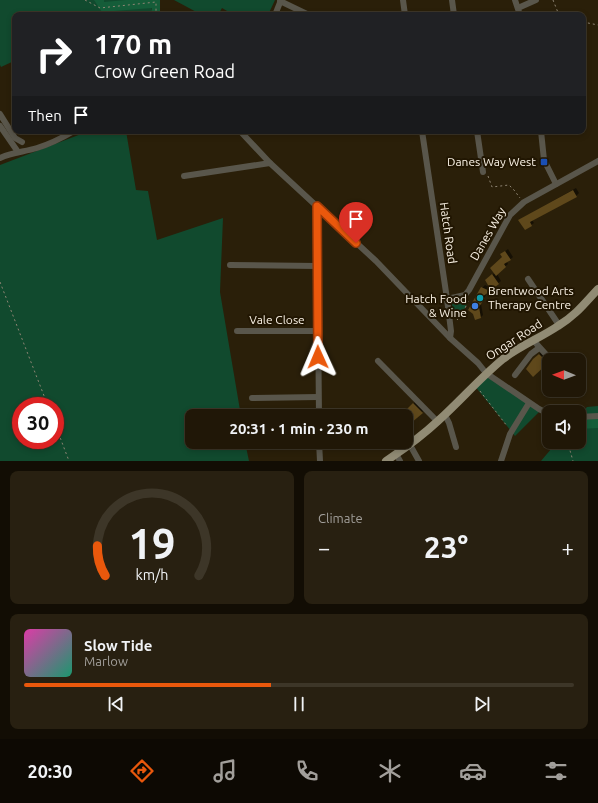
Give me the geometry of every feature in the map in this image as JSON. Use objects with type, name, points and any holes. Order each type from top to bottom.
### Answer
[{"type":"main road","name":"Ongar Road","points":[[413,443],[438,422],[486,373],[505,357],[559,325],[586,304],[598,289]]},
{"type":"main road","name":"Ongar Road","points":[[386,461],[398,458],[406,449]]},
{"type":"street","points":[[276,12],[281,0],[303,12]]},
{"type":"street","points":[[403,0],[405,12]]},
{"type":"street","points":[[452,0],[454,12]]},
{"type":"street","points":[[515,0],[519,12]]},
{"type":"street","points":[[518,8],[536,0]]},
{"type":"street","points":[[0,114],[12,133]]},
{"type":"street","points":[[0,126],[18,152]]},
{"type":"street","points":[[12,134],[15,138],[22,142]]},
{"type":"street","points":[[0,158],[54,142],[69,134]]},
{"type":"street","points":[[243,134],[270,163],[376,261],[450,338],[478,363],[486,373],[542,411]]},
{"type":"street","name":"Hatch Road","points":[[422,134],[447,300],[450,338]]},
{"type":"street","points":[[477,134],[483,172]]},
{"type":"street","points":[[541,134],[544,160],[556,184]]},
{"type":"street","name":"Danes Way","points":[[469,290],[510,215],[523,203],[598,161]]},
{"type":"street","points":[[184,176],[270,163]]},
{"type":"street","points":[[317,206],[319,409]]},
{"type":"street","points":[[230,265],[317,266]]},
{"type":"street","points":[[528,279],[559,325]]},
{"type":"street","points":[[447,300],[465,295],[469,290]]},
{"type":"street","name":"Vale Close","points":[[237,331],[317,331]]},
{"type":"street","points":[[533,340],[544,353]]},
{"type":"street","points":[[515,375],[531,354],[539,348]]},
{"type":"street","points":[[378,361],[438,422]]},
{"type":"street","points":[[252,398],[318,397]]},
{"type":"street","points":[[501,461],[511,432],[529,403]]},
{"type":"street","points":[[445,415],[456,447]]},
{"type":"street","points":[[586,417],[598,416]]},
{"type":"street","points":[[319,449],[320,461]]},
{"type":"street","points":[[412,449],[419,461]]},
{"type":"path","points":[[85,0],[100,8],[156,2],[156,12]]},
{"type":"path","points":[[553,0],[558,12]]},
{"type":"path","points":[[586,23],[598,25]]},
{"type":"path","points":[[483,172],[486,173],[492,187],[509,185],[523,203]]},
{"type":"path","points":[[0,282],[45,397]]},
{"type":"path","points":[[450,323],[464,313],[468,303],[469,290]]},
{"type":"path","points":[[474,385],[511,432]]},
{"type":"path","points":[[64,448],[69,461]]},
{"type":"path","points":[[570,449],[573,461]]},
{"type":"green space","points":[[0,0],[154,0],[151,12],[12,12],[12,62],[1,67]]},
{"type":"green space","points":[[94,0],[104,0],[104,2],[126,0],[160,0],[160,12],[151,12],[152,8],[102,12]]},
{"type":"green space","points":[[174,0],[275,0],[269,12],[229,12],[222,8],[220,12],[196,12]]},
{"type":"green space","points":[[81,134],[127,134],[136,190],[148,191],[157,240],[223,218],[220,292],[240,409],[185,409],[185,449],[246,449],[249,461],[0,461],[0,165]]},
{"type":"green space","points":[[465,297],[467,302],[465,308],[453,317],[452,302],[455,299]]},
{"type":"green space","points":[[486,373],[541,410],[515,436],[474,385]]},
{"type":"green space","points":[[598,406],[598,461],[541,461],[551,449],[586,449],[587,407]]},
{"type":"green space","points":[[586,417],[598,417],[598,428],[586,429]]},
{"type":"building","points":[[573,190],[577,197],[530,222],[532,226],[525,230],[518,220]]},
{"type":"building","points":[[505,251],[511,260],[504,264],[506,267],[496,276],[490,268],[502,257],[500,254]]},
{"type":"building","points":[[492,274],[499,284],[491,290],[485,280]]},
{"type":"building","points":[[481,287],[490,291],[482,297],[485,298],[479,307],[481,318],[475,320],[473,314],[468,310]]},
{"type":"building","points":[[539,354],[542,357],[542,369],[533,377],[526,369],[533,359]]},
{"type":"building","points":[[413,403],[423,413],[413,421],[413,409],[407,409]]},
{"type":"place","name":"Danes Way West","points":[[544,162]]},
{"type":"place","name":"Brentwood Arts Therapy Centre","points":[[480,298]]},
{"type":"place","name":"Hatch Food & Wine","points":[[475,306]]},
{"type":"route","points":[[318,357],[317,206],[356,243]]}]
